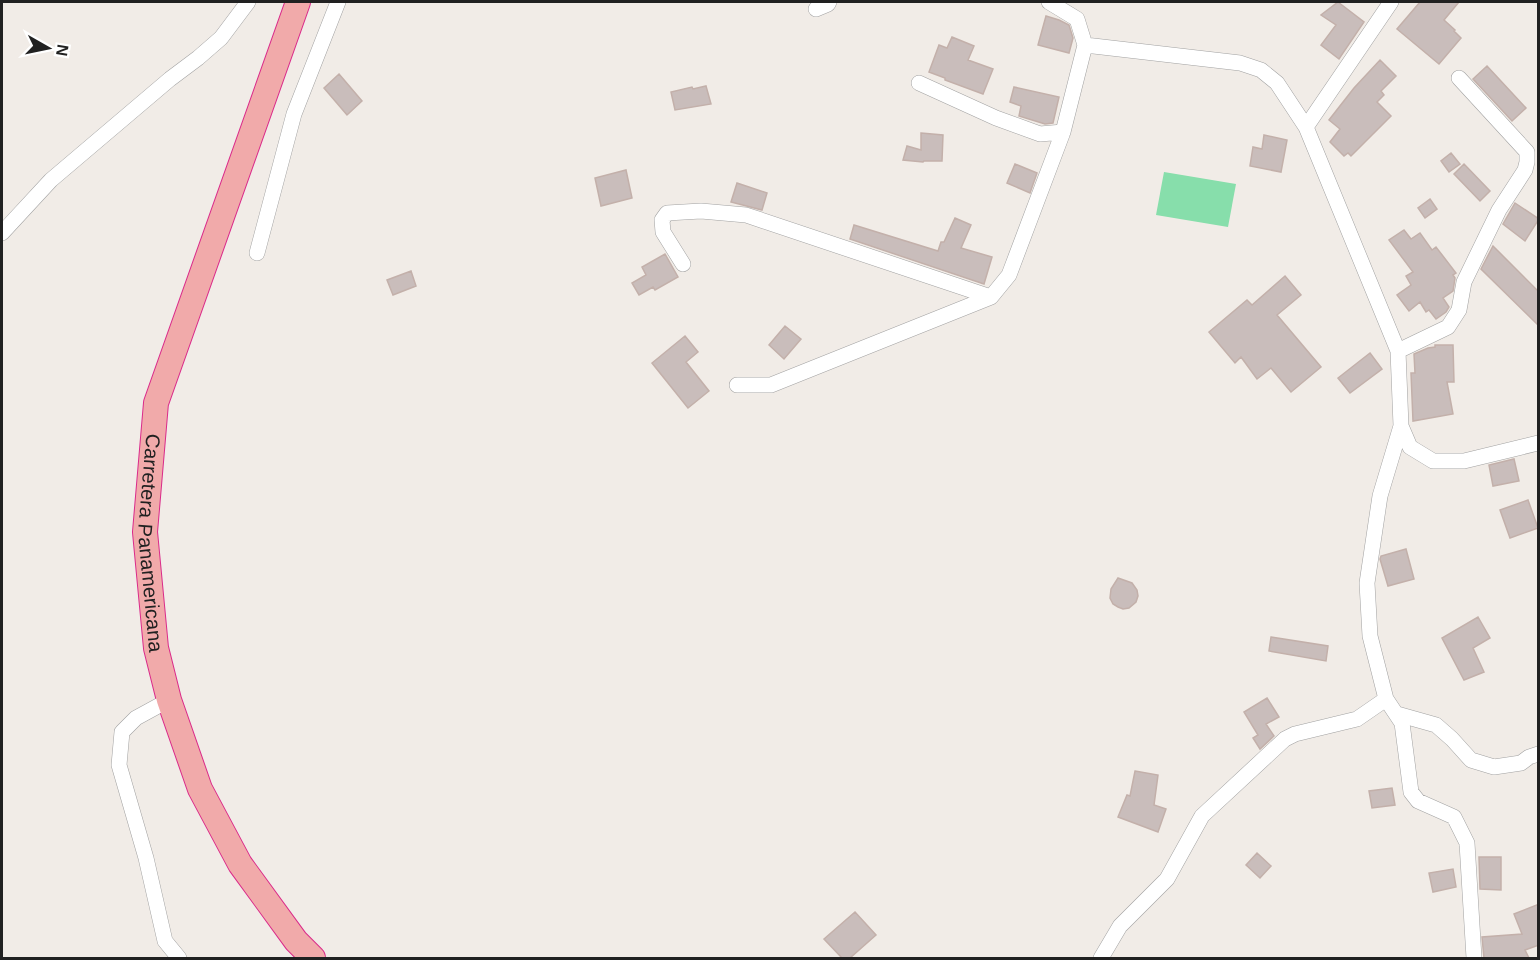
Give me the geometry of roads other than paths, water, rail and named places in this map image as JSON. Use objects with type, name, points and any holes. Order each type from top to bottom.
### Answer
[{"type":"highway","name":"Carretera Panamericana","points":[[298,2],[156,403],[145,532],[156,648],[169,700],[200,789],[240,864],[296,941],[313,958]]},
{"type":"street","points":[[2,232],[51,180],[221,38],[248,2]]},
{"type":"street","points":[[256,253],[294,114],[338,2]]},
{"type":"street","points":[[737,385],[771,385],[991,297],[1009,275],[1063,132],[1085,45],[1077,19],[1049,2]]},
{"type":"street","points":[[1306,127],[1391,2]]},
{"type":"street","points":[[1085,45],[1240,63],[1261,70],[1277,83],[1306,127],[1398,351],[1401,426],[1380,496],[1367,583],[1370,636],[1386,699],[1402,723],[1411,792],[1418,801],[1454,817],[1467,843],[1474,958]]},
{"type":"street","points":[[1398,351],[1448,327],[1459,310],[1464,282],[1499,210],[1525,170],[1527,162],[1527,152],[1459,78]]},
{"type":"street","points":[[919,83],[996,118],[1040,134],[1063,132]]},
{"type":"street","points":[[682,264],[663,232],[662,220],[667,213],[701,211],[746,215],[991,297]]},
{"type":"street","points":[[1401,426],[1410,447],[1433,461],[1464,460],[1539,443]]},
{"type":"street","points":[[1101,958],[1120,926],[1167,879],[1202,816],[1285,739],[1295,734],[1358,719],[1386,699]]},
{"type":"street","points":[[169,700],[136,718],[122,732],[119,765],[146,858],[165,940],[179,958]]},
{"type":"street","points":[[1397,714],[1436,725],[1471,760],[1494,767],[1521,763],[1539,754]]}]
